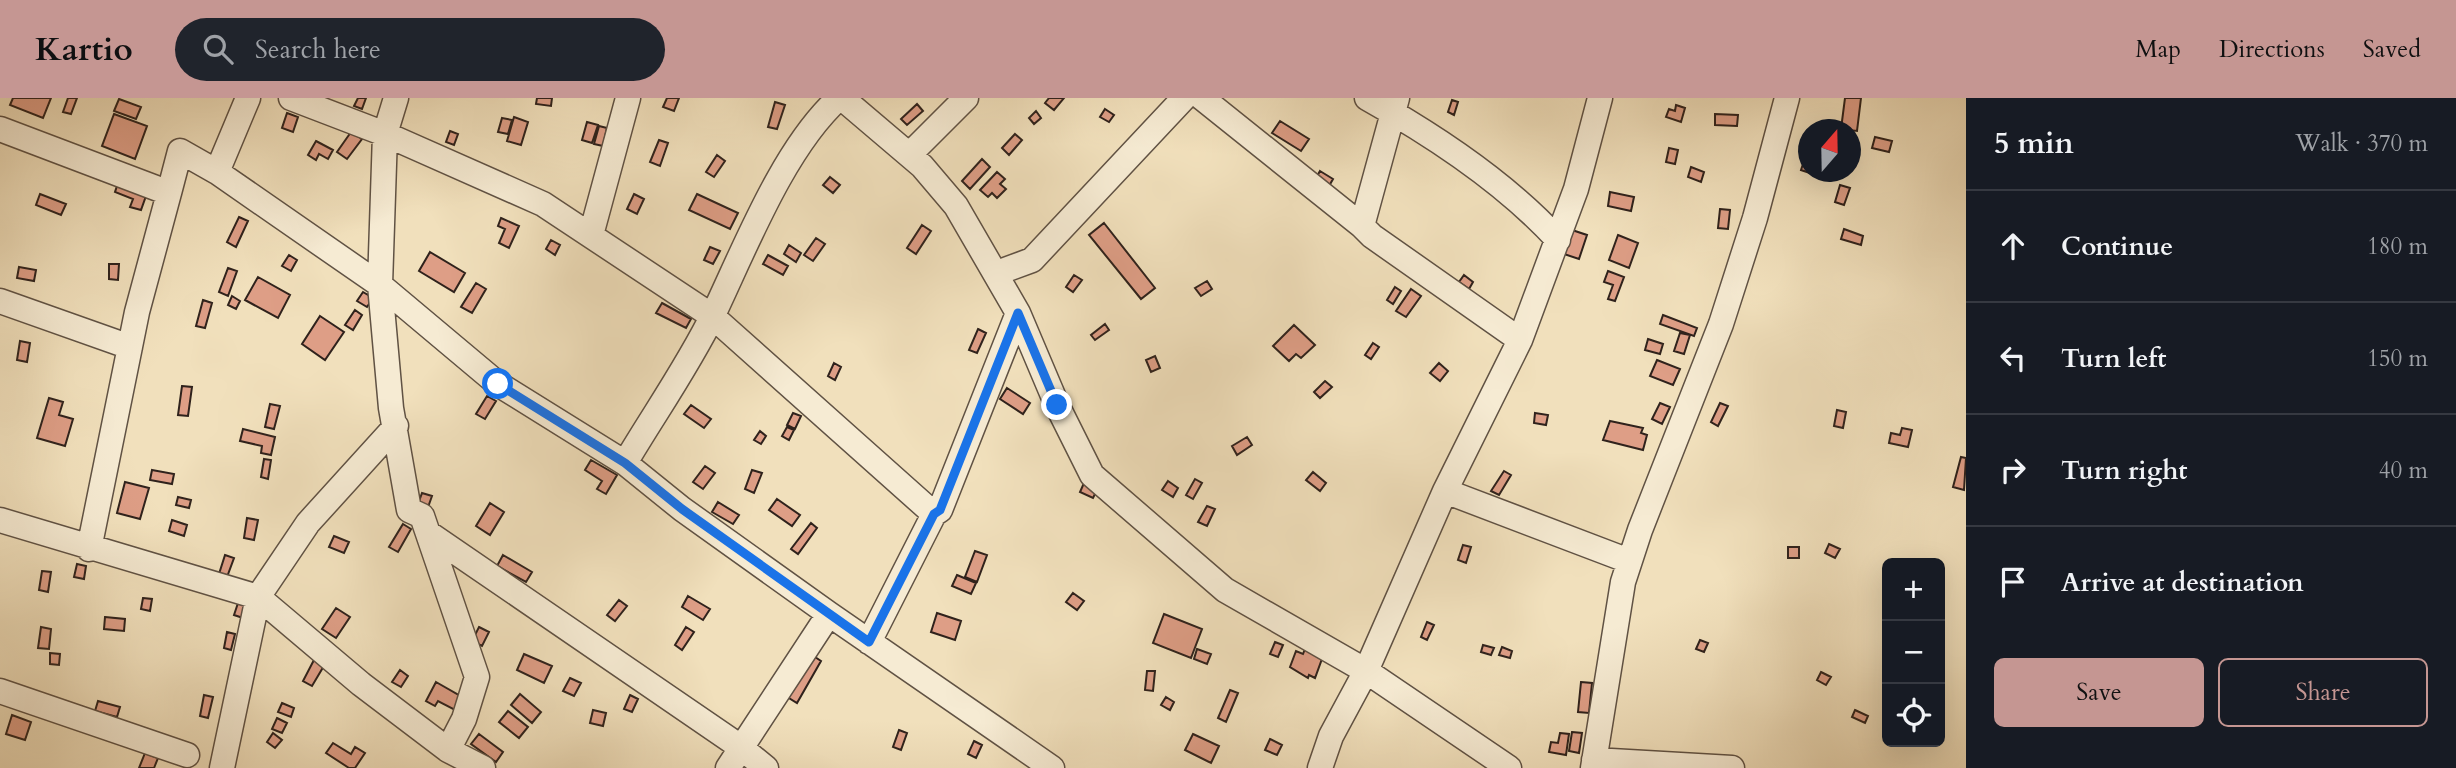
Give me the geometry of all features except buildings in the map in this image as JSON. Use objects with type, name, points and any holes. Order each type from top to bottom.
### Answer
[{"type":"street","points":[[217,172],[248,98]]},
{"type":"street","points":[[292,98],[385,134],[543,204],[591,235],[712,316],[934,514]]},
{"type":"street","points":[[396,98],[385,134],[380,285],[391,408],[409,510],[422,516],[477,677],[464,719],[448,750]]},
{"type":"street","points":[[591,235],[628,98]]},
{"type":"street","points":[[625,463],[712,316],[787,167],[818,117],[841,98],[909,155],[956,206],[1018,313],[1057,405],[1092,475],[1225,590],[1366,671],[1509,768]]},
{"type":"street","points":[[909,155],[967,98]]},
{"type":"street","points":[[997,273],[1032,260],[1184,98]]},
{"type":"street","points":[[1202,98],[1372,236],[1520,340]]},
{"type":"street","points":[[1367,98],[1395,105],[1530,209],[1558,240]]},
{"type":"street","points":[[1320,768],[1331,736],[1366,671],[1445,491],[1520,340],[1576,189],[1600,98]]},
{"type":"street","points":[[1732,768],[1593,764],[1629,561],[1721,324],[1755,218],[1787,98]]},
{"type":"street","points":[[1362,226],[1395,105]]},
{"type":"street","points":[[0,130],[169,193]]},
{"type":"street","points":[[89,549],[130,347],[180,151],[217,172],[380,285],[498,384],[625,463],[682,509],[1052,768]]},
{"type":"street","points":[[0,301],[130,347]]},
{"type":"street","points":[[869,642],[934,514],[940,510],[1018,313]]},
{"type":"street","points":[[222,768],[258,597],[308,523],[396,426]]},
{"type":"street","points":[[1445,491],[1629,561]]},
{"type":"street","points":[[0,520],[89,549],[258,597],[361,684],[448,750],[483,768]]},
{"type":"street","points":[[428,533],[734,757],[766,768]]},
{"type":"street","points":[[734,757],[829,614]]},
{"type":"street","points":[[0,691],[183,761],[210,768]]},
{"type":"route","points":[[498,384],[625,463],[682,509],[869,642],[934,514],[940,510],[1018,313],[1057,405]]}]
